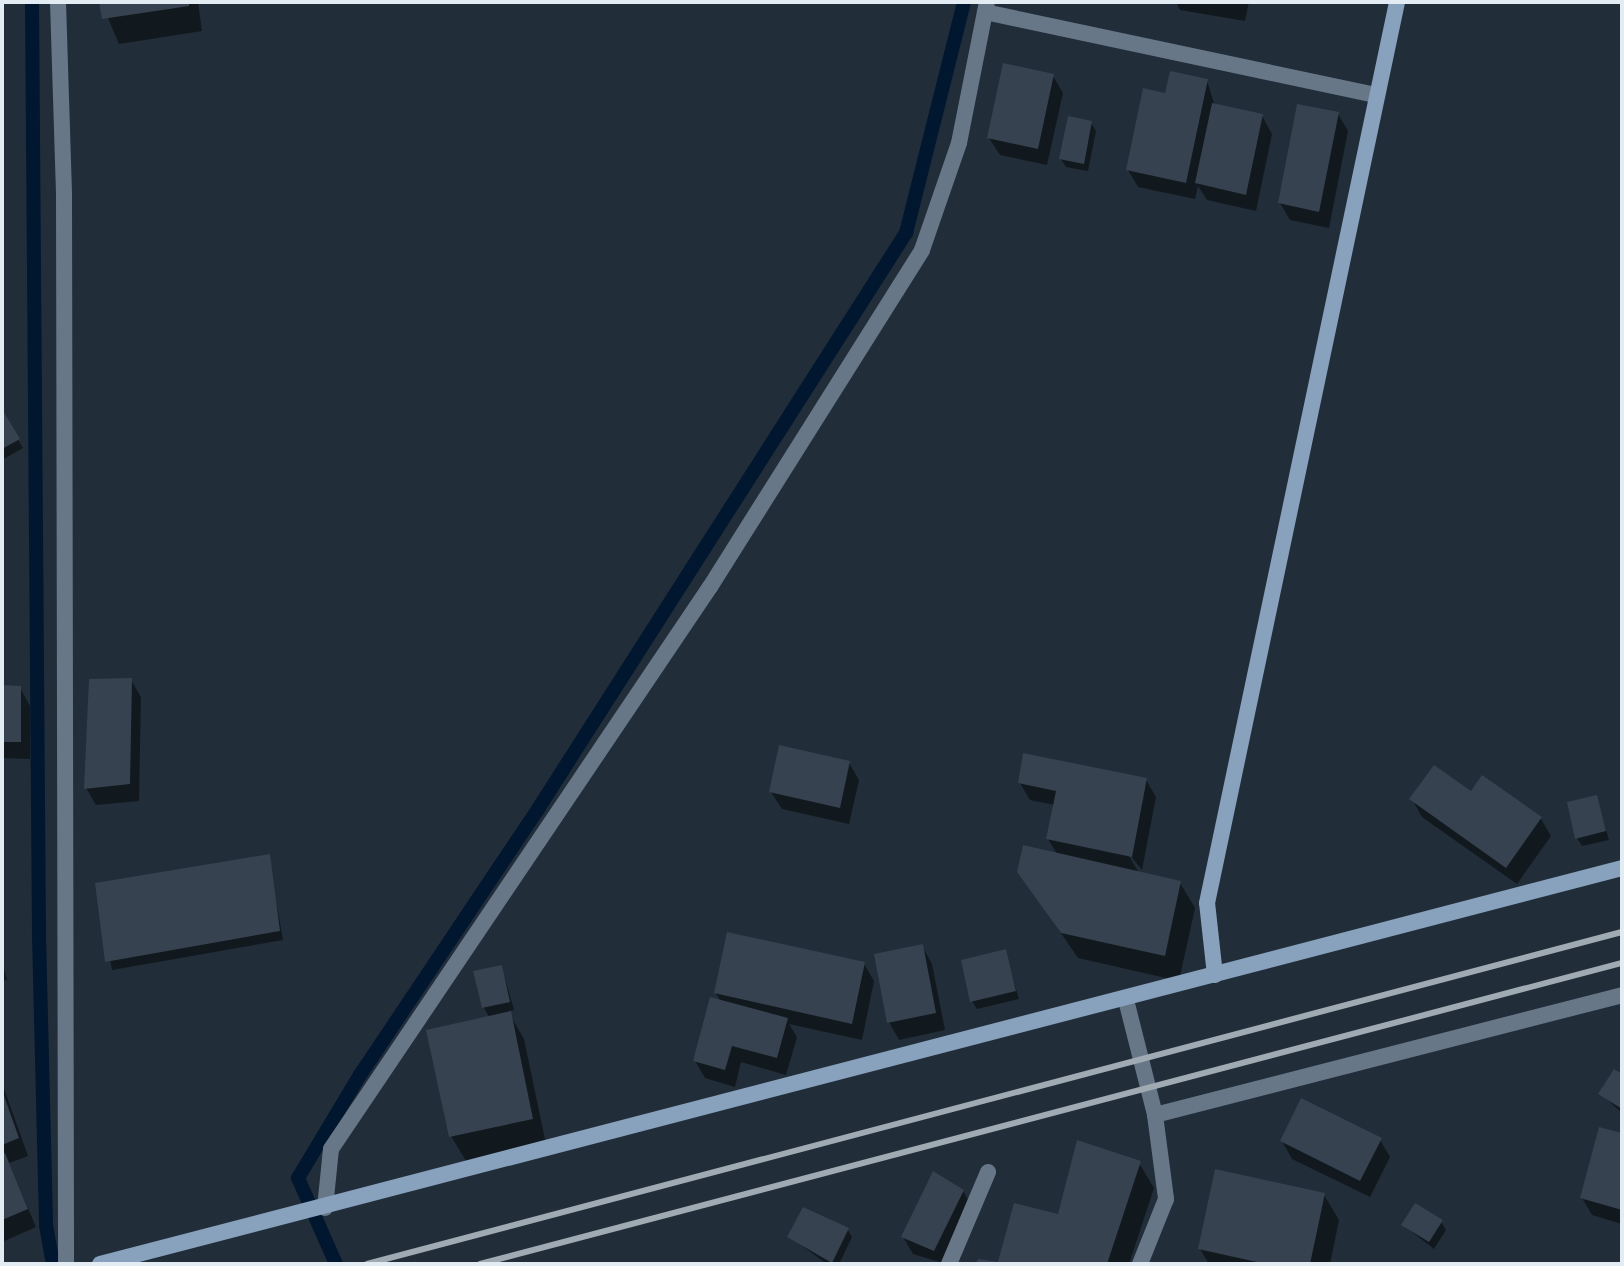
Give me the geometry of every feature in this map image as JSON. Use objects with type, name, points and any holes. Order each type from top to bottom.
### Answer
[{"type":"street","points":[[58,2],[64,196],[66,1264]]},
{"type":"street","points":[[1215,975],[1207,903],[1397,2]]},
{"type":"street","points":[[325,1208],[331,1149],[710,587],[922,250],[959,143],[986,7],[1377,95]]},
{"type":"street","points":[[100,1264],[1126,1000],[1622,868]]},
{"type":"street","points":[[1155,1115],[1622,995]]},
{"type":"street","points":[[1126,1000],[1155,1115],[1166,1199],[1140,1264]]},
{"type":"street","points":[[949,1264],[988,1172]]},
{"type":"building","points":[[99,2],[189,2],[189,6],[102,19]]},
{"type":"building","points":[[1003,63],[1054,74],[1038,149],[987,138]]},
{"type":"building","points":[[1170,71],[1208,79],[1186,183],[1126,170],[1143,88],[1165,93]]},
{"type":"building","points":[[1212,103],[1263,114],[1246,195],[1195,183]]},
{"type":"building","points":[[1297,104],[1339,112],[1319,212],[1278,203]]},
{"type":"building","points":[[1068,116],[1092,121],[1084,164],[1059,159]]},
{"type":"building","points":[[2,409],[20,439],[2,449]]},
{"type":"building","points":[[132,678],[130,784],[84,789],[89,679]]},
{"type":"building","points":[[2,685],[21,686],[21,742],[2,742]]},
{"type":"building","points":[[779,745],[850,761],[840,808],[769,792]]},
{"type":"building","points":[[1023,753],[1147,778],[1132,857],[1046,839],[1056,791],[1018,783]]},
{"type":"building","points":[[1434,765],[1471,791],[1482,775],[1542,817],[1506,868],[1409,799]]},
{"type":"building","points":[[1597,795],[1606,831],[1575,839],[1567,802]]},
{"type":"building","points":[[1023,845],[1181,881],[1165,956],[1061,933],[1017,872]]},
{"type":"building","points":[[270,854],[280,931],[105,962],[95,883]]},
{"type":"building","points":[[727,932],[865,962],[852,1024],[714,993]]},
{"type":"building","points":[[923,944],[936,1013],[887,1023],[874,954]]},
{"type":"building","points":[[1006,949],[1016,991],[970,1002],[961,960]]},
{"type":"building","points":[[502,965],[510,1002],[482,1008],[473,971]]},
{"type":"building","points":[[710,997],[788,1018],[777,1058],[732,1046],[725,1070],[693,1061]]},
{"type":"building","points":[[511,1011],[533,1119],[449,1137],[426,1030]]},
{"type":"building","points":[[1614,1069],[1622,1074],[1622,1109],[1598,1094]]},
{"type":"building","points":[[2,1090],[19,1138],[2,1145]]},
{"type":"building","points":[[1301,1098],[1382,1138],[1360,1181],[1280,1141]]},
{"type":"building","points":[[1599,1127],[1622,1133],[1622,1210],[1580,1198]]},
{"type":"building","points":[[1077,1140],[1141,1161],[1107,1264],[976,1264],[978,1259],[998,1262],[1014,1203],[1058,1214]]},
{"type":"building","points":[[5,1153],[28,1209],[2,1220],[2,1154]]},
{"type":"building","points":[[1215,1169],[1325,1193],[1310,1264],[1266,1264],[1198,1249]]},
{"type":"building","points":[[933,1171],[964,1190],[934,1251],[901,1237]]},
{"type":"building","points":[[1415,1203],[1443,1220],[1429,1242],[1401,1225]]},
{"type":"building","points":[[803,1207],[849,1228],[832,1263],[787,1237]]},
{"type":"waterway","points":[[32,2],[39,936],[46,1225],[53,1264]]},
{"type":"waterway","points":[[336,1264],[298,1178],[360,1075],[538,809],[906,233],[964,2]]},
{"type":"railway","points":[[367,1264],[1622,932]]},
{"type":"railway","points":[[480,1264],[1622,963]]}]
